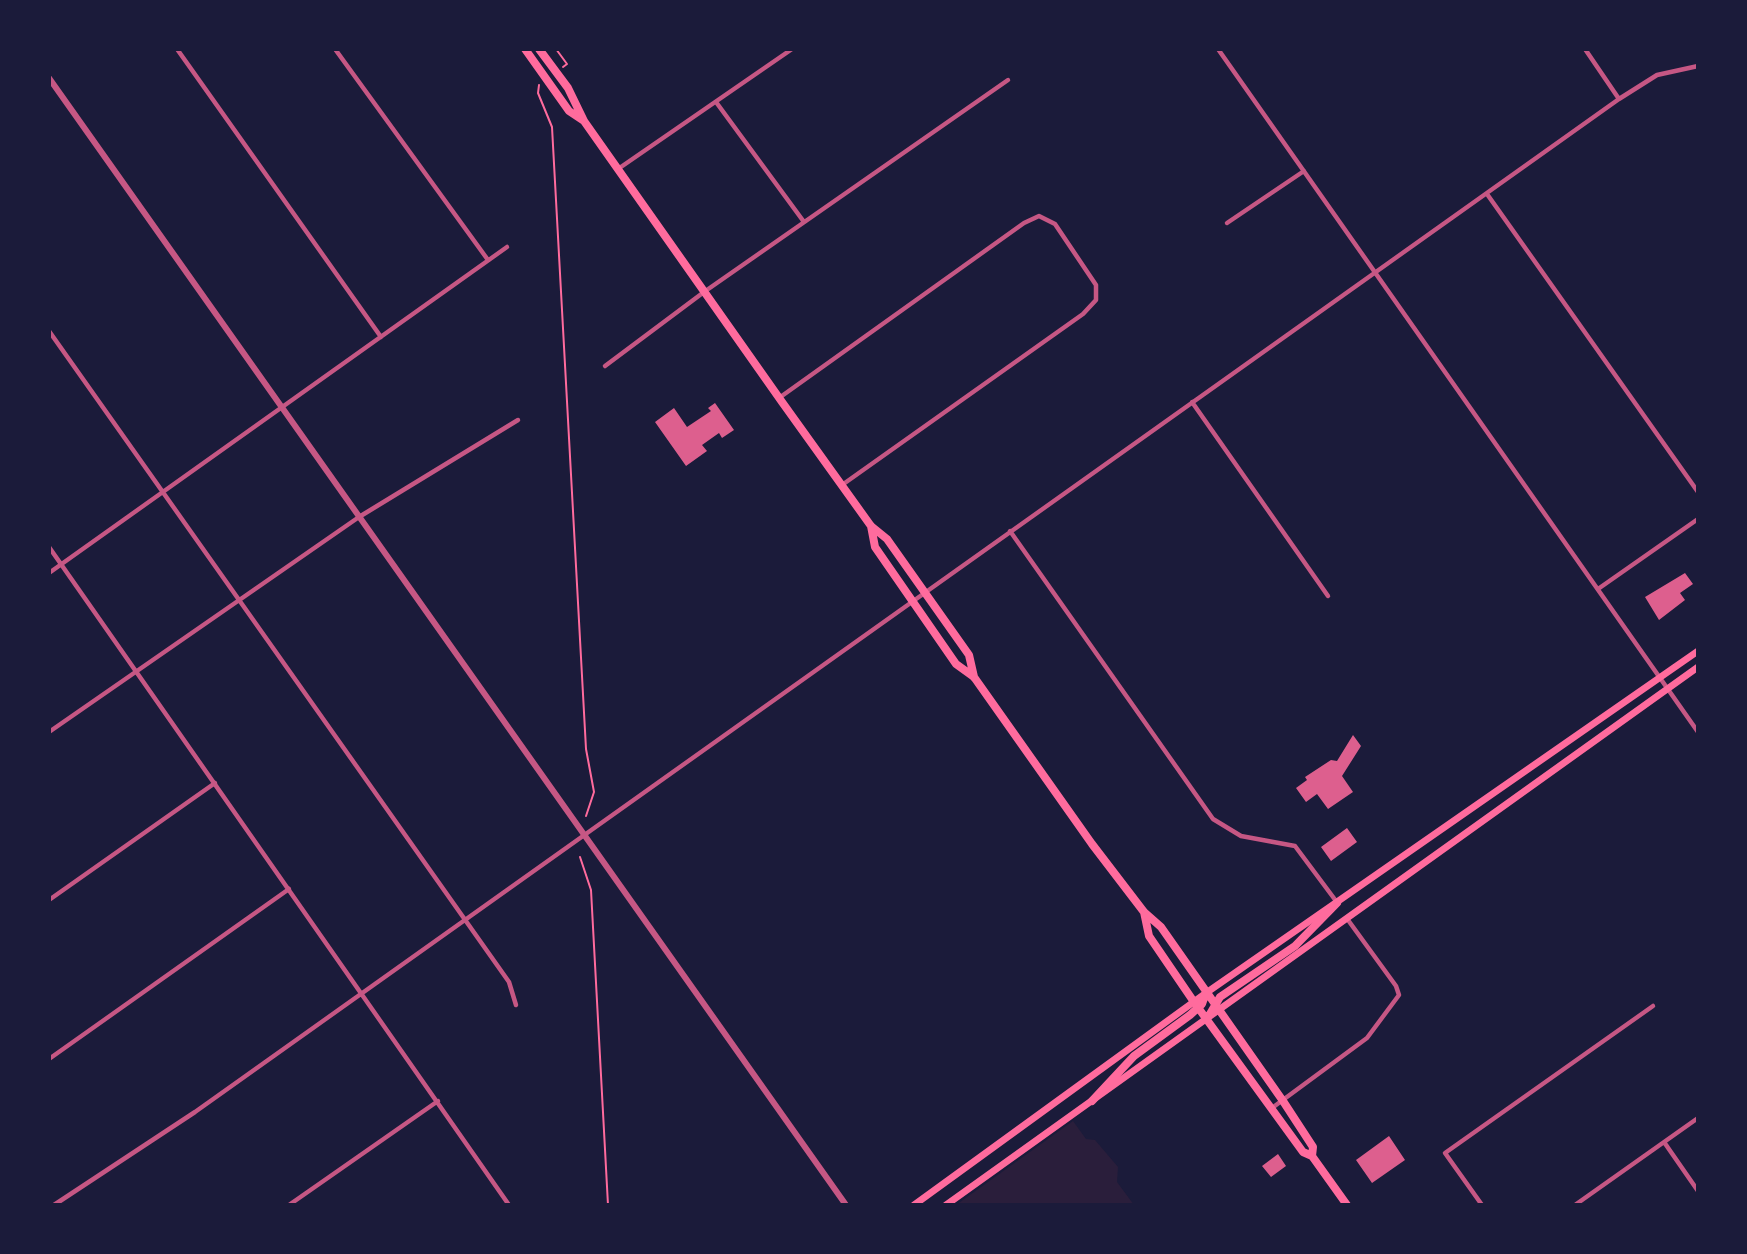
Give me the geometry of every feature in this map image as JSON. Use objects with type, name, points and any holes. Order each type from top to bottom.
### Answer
[{"type":"main road","points":[[526,49],[569,111],[584,121]]},
{"type":"main road","points":[[539,49],[568,88],[584,121],[617,170],[841,485],[871,526],[887,539],[969,655],[974,677]]},
{"type":"main road","points":[[871,526],[875,547],[956,664],[974,677],[1143,912],[1161,927],[1283,1101],[1313,1147],[1312,1156]]},
{"type":"main road","points":[[1092,1101],[1134,1056],[1196,1005],[1206,993],[1698,651]]},
{"type":"main road","points":[[1217,1007],[1348,919],[1698,667]]},
{"type":"main road","points":[[946,1205],[1207,1019],[1217,1007],[1296,946],[1337,903]]},
{"type":"main road","points":[[1143,912],[1149,936],[1196,1005],[1303,1152],[1312,1156],[1347,1205]]},
{"type":"main road","points":[[915,1205],[1196,1005]]},
{"type":"street","points":[[177,49],[381,337]]},
{"type":"street","points":[[335,49],[488,260]]},
{"type":"street","points":[[617,170],[792,49]]},
{"type":"street","points":[[1218,49],[1698,732]]},
{"type":"street","points":[[1584,49],[1619,99]]},
{"type":"street","points":[[54,1205],[194,1112],[1619,99],[1657,75],[1698,65]]},
{"type":"street","points":[[49,78],[846,1205]]},
{"type":"street","points":[[606,366],[704,292],[1008,80]]},
{"type":"street","points":[[716,102],[804,222]]},
{"type":"street","points":[[1227,223],[1304,171]]},
{"type":"street","points":[[1487,194],[1698,492]]},
{"type":"street","points":[[779,398],[1024,223],[1039,216],[1055,224],[1097,285],[1096,300],[1083,314],[841,485]]},
{"type":"street","points":[[49,573],[507,247]]},
{"type":"street","points":[[49,331],[509,982],[516,1005]]},
{"type":"street","points":[[1192,402],[1328,596]]},
{"type":"street","points":[[49,732],[359,517],[517,420]]},
{"type":"street","points":[[1598,589],[1698,519]]},
{"type":"street","points":[[1010,531],[1213,819],[1241,836],[1295,846],[1337,903]]},
{"type":"street","points":[[49,547],[509,1205]]},
{"type":"street","points":[[49,900],[215,783]]},
{"type":"street","points":[[49,1059],[289,889]]},
{"type":"street","points":[[1272,1109],[1367,1038],[1399,995],[1396,985],[1348,919]]},
{"type":"street","points":[[1482,1205],[1445,1153],[1653,1006]]},
{"type":"street","points":[[289,1205],[438,1101]]},
{"type":"street","points":[[1575,1205],[1698,1118]]},
{"type":"street","points":[[1664,1142],[1698,1191]]},
{"type":"path","points":[[552,127],[586,749],[594,792],[586,816]]},
{"type":"path","points":[[580,857],[591,890],[608,1205]]},
{"type":"shaded area","points":[[1073,1121],[1086,1139],[1095,1140],[1118,1167],[1117,1182],[1134,1205],[956,1205]]},
{"type":"building","points":[[715,403],[734,430],[722,438],[719,433],[702,445],[707,451],[686,466],[655,422],[674,408],[687,427],[711,411],[708,408]]},
{"type":"building","points":[[1685,573],[1693,584],[1680,593],[1685,600],[1659,620],[1645,597]]},
{"type":"building","points":[[1353,735],[1361,746],[1342,776],[1353,792],[1328,809],[1317,794],[1306,802],[1296,788],[1307,780],[1305,777],[1331,760],[1337,761]]},
{"type":"building","points":[[1347,828],[1357,842],[1331,861],[1321,847]]},
{"type":"building","points":[[1389,1136],[1405,1160],[1372,1183],[1356,1160]]},
{"type":"building","points":[[1278,1154],[1286,1166],[1271,1177],[1262,1166]]}]
